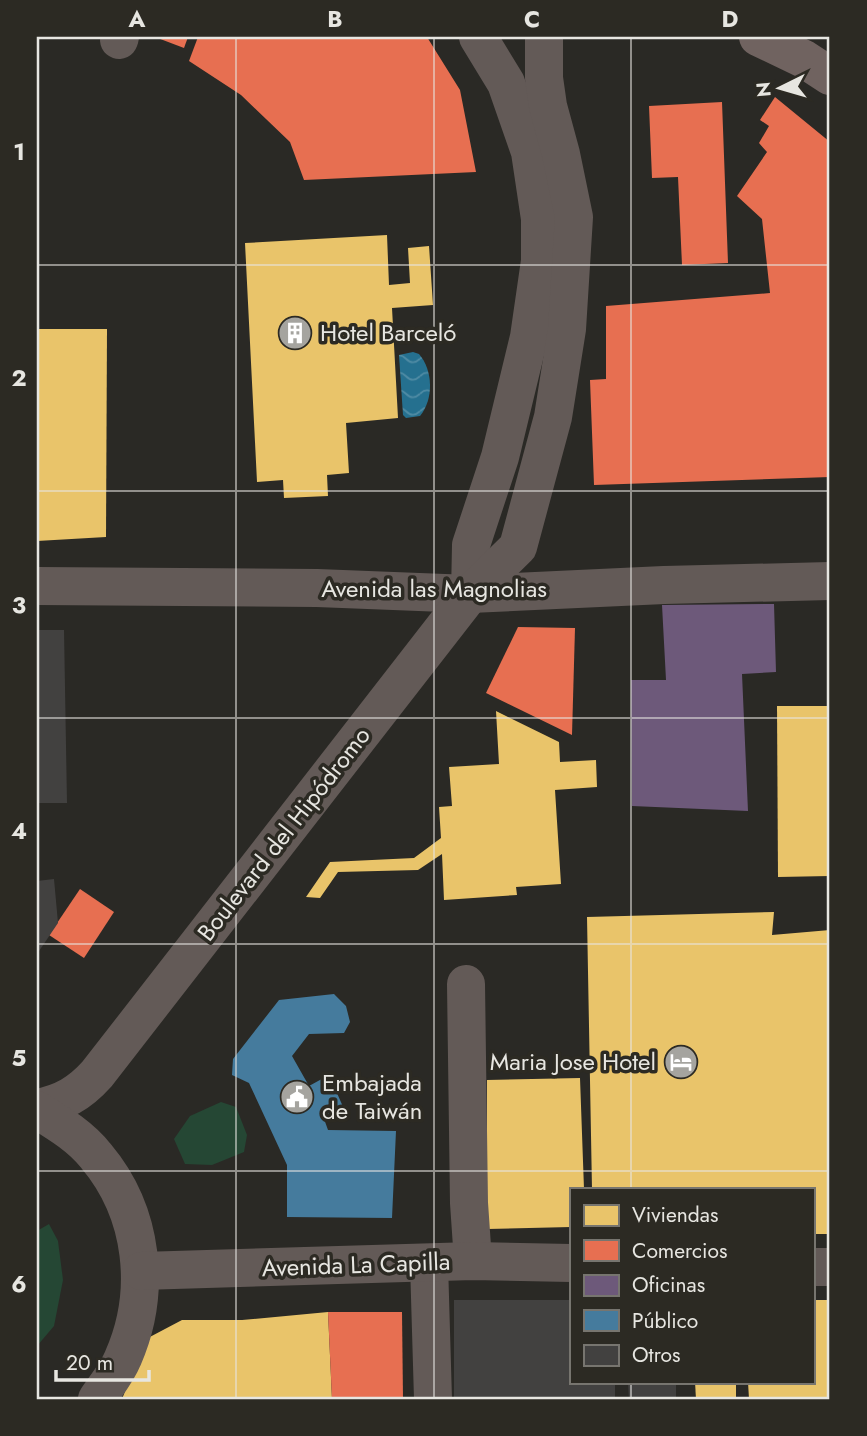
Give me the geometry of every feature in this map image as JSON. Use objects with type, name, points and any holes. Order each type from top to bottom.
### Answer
[{"type":"main road","points":[[758,37],[830,76]]},
{"type":"street","points":[[478,37],[506,83],[557,218]]},
{"type":"street","points":[[470,594],[471,545],[500,457],[529,337],[540,261],[557,218],[561,154],[548,106],[544,78],[544,37]]},
{"type":"street","name":"Avenida las Magnolias","points":[[37,586],[317,589],[470,594],[664,585],[830,582]]},
{"type":"street","name":"Boulevard del Hipódromo","points":[[37,1109],[70,1098],[97,1074],[470,594]]},
{"type":"street","points":[[466,984],[469,1203],[473,1261]]},
{"type":"street","points":[[96,1156],[92,1114],[97,1074]]},
{"type":"street","points":[[37,1109],[67,1129],[96,1156],[119,1190],[135,1229],[141,1271],[137,1317],[122,1360],[97,1399]]},
{"type":"street","name":"Avenida La Capilla","points":[[141,1271],[473,1261],[570,1263]]},
{"type":"street","points":[[429,1263],[433,1399]]},
{"type":"green space","points":[[221,1102],[236,1107],[247,1135],[244,1152],[212,1165],[185,1164],[174,1139],[190,1116]]},
{"type":"green space","points":[[49,1224],[58,1241],[63,1280],[54,1326],[37,1346],[37,1231]]},
{"type":"water","points":[[413,352],[419,354],[427,368],[430,393],[420,416],[406,418],[403,415],[399,355]]},
{"type":"building: Viviendas","name":"Hotel Barceló","points":[[387,235],[389,285],[410,283],[408,248],[429,246],[433,305],[392,308],[398,418],[346,423],[349,473],[327,475],[328,496],[284,498],[283,480],[257,482],[245,243]]},
{"type":"building: Viviendas","points":[[37,329],[107,329],[106,537],[37,541]]},
{"type":"building: Viviendas","points":[[777,706],[830,706],[830,876],[778,877]]},
{"type":"building: Viviendas","points":[[496,711],[559,742],[560,762],[596,760],[597,787],[555,790],[561,884],[516,887],[517,895],[444,900],[442,854],[418,870],[338,872],[320,898],[306,897],[330,862],[414,858],[441,838],[439,807],[452,806],[449,767],[499,764]]},
{"type":"building: Viviendas","name":"Maria Jose Hotel","points":[[774,912],[772,935],[830,930],[830,1234],[814,1234],[814,1188],[592,1188],[587,917]]},
{"type":"building: Viviendas","points":[[580,1078],[584,1188],[570,1188],[570,1227],[487,1229],[487,1080]]},
{"type":"building: Viviendas","points":[[814,1300],[830,1300],[830,1399],[749,1399],[748,1384],[814,1384]]},
{"type":"building: Viviendas","points":[[328,1312],[332,1399],[122,1399],[146,1339],[182,1320],[242,1320]]},
{"type":"building: Viviendas","points":[[695,1384],[736,1384],[736,1399],[696,1399]]},
{"type":"building: Comercios","points":[[155,37],[188,37],[184,48]]},
{"type":"building: Comercios","points":[[198,37],[427,37],[460,90],[476,172],[304,180],[290,142],[241,95],[189,61]]},
{"type":"building: Comercios","points":[[775,97],[830,142],[830,477],[594,485],[590,380],[606,379],[606,306],[770,293],[762,219],[737,196],[767,152],[759,143],[769,126],[760,120]]},
{"type":"building: Comercios","points":[[722,102],[728,263],[682,265],[678,177],[652,178],[649,106]]},
{"type":"building: Comercios","points":[[518,627],[575,628],[572,735],[486,693]]},
{"type":"building: Comercios","points":[[80,889],[114,912],[84,958],[49,935]]},
{"type":"building: Comercios","points":[[328,1312],[402,1312],[403,1399],[332,1399]]},
{"type":"building: Oficinas","points":[[774,604],[776,672],[742,674],[748,811],[632,806],[631,680],[666,680],[662,605]]},
{"type":"building: Público","name":"Embajada de Taiwán","points":[[334,994],[346,1006],[350,1022],[344,1033],[309,1034],[292,1056],[309,1086],[329,1075],[344,1109],[323,1116],[328,1130],[396,1131],[392,1218],[287,1217],[287,1165],[249,1083],[232,1075],[233,1059],[279,1000]]},
{"type":"building: Otros","points":[[37,630],[64,630],[67,803],[37,803]]},
{"type":"building: Otros","points":[[54,879],[58,923],[37,954],[37,881]]},
{"type":"building: Otros","points":[[454,1300],[570,1300],[570,1384],[615,1384],[615,1399],[454,1399]]},
{"type":"building: Otros","points":[[628,1384],[676,1384],[676,1399],[629,1399]]},
{"type":"place","name":"Hotel Barceló","points":[[295,333]]},
{"type":"place","name":"Maria Jose Hotel","points":[[681,1062]]},
{"type":"place","name":"Embajada de Taiwán","points":[[297,1097]]}]
